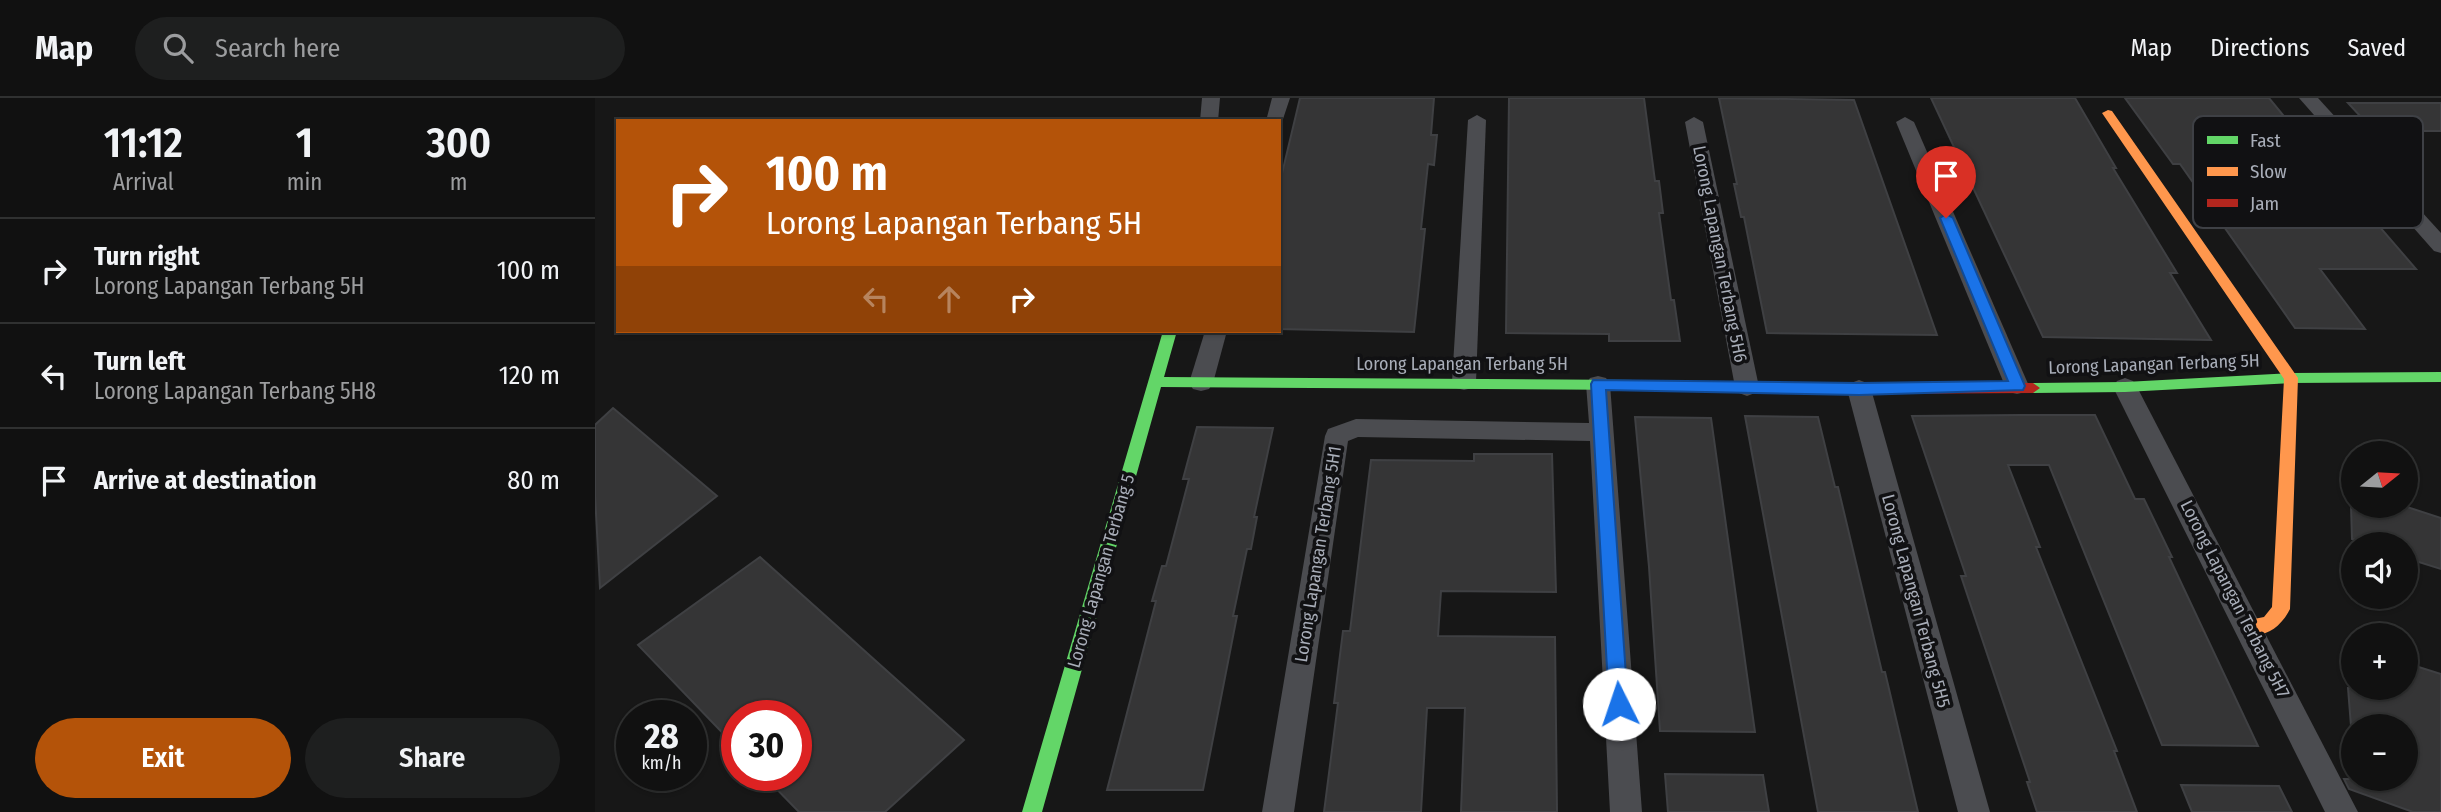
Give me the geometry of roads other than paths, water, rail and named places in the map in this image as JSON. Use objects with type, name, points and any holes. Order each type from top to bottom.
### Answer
[{"type":"street","points":[[1209,119],[1211,98]]},
{"type":"street","points":[[1276,119],[1281,98]]},
{"type":"street","points":[[2308,98],[2324,116]]},
{"type":"street","points":[[2108,113],[2291,378],[2281,610],[2269,624],[2250,627]]},
{"type":"street","points":[[1464,382],[1477,120]]},
{"type":"street","name":"Lorong Lapangan Terbang 5H6","points":[[1694,122],[1747,387]]},
{"type":"street","points":[[1905,122],[2017,386]]},
{"type":"street","points":[[2423,226],[2441,246]]},
{"type":"street","name":"Lorong Lapangan Terbang 5","points":[[1032,812],[1169,333]]},
{"type":"street","points":[[1201,383],[1215,333]]},
{"type":"street","name":"Lorong Lapangan Terbang 5H","points":[[1155,382],[1464,382],[1859,389],[2125,387],[2291,378],[2441,377]]},
{"type":"street","points":[[1598,384],[1626,812]]},
{"type":"street","name":"Lorong Lapangan Terbang 5H7","points":[[2125,387],[2250,627],[2342,812]]},
{"type":"street","name":"Lorong Lapangan Terbang 5H5","points":[[1859,389],[1973,812]]},
{"type":"street","name":"Lorong Lapangan Terbang 5H1","points":[[1278,812],[1337,436],[1356,428],[1602,432]]}]
